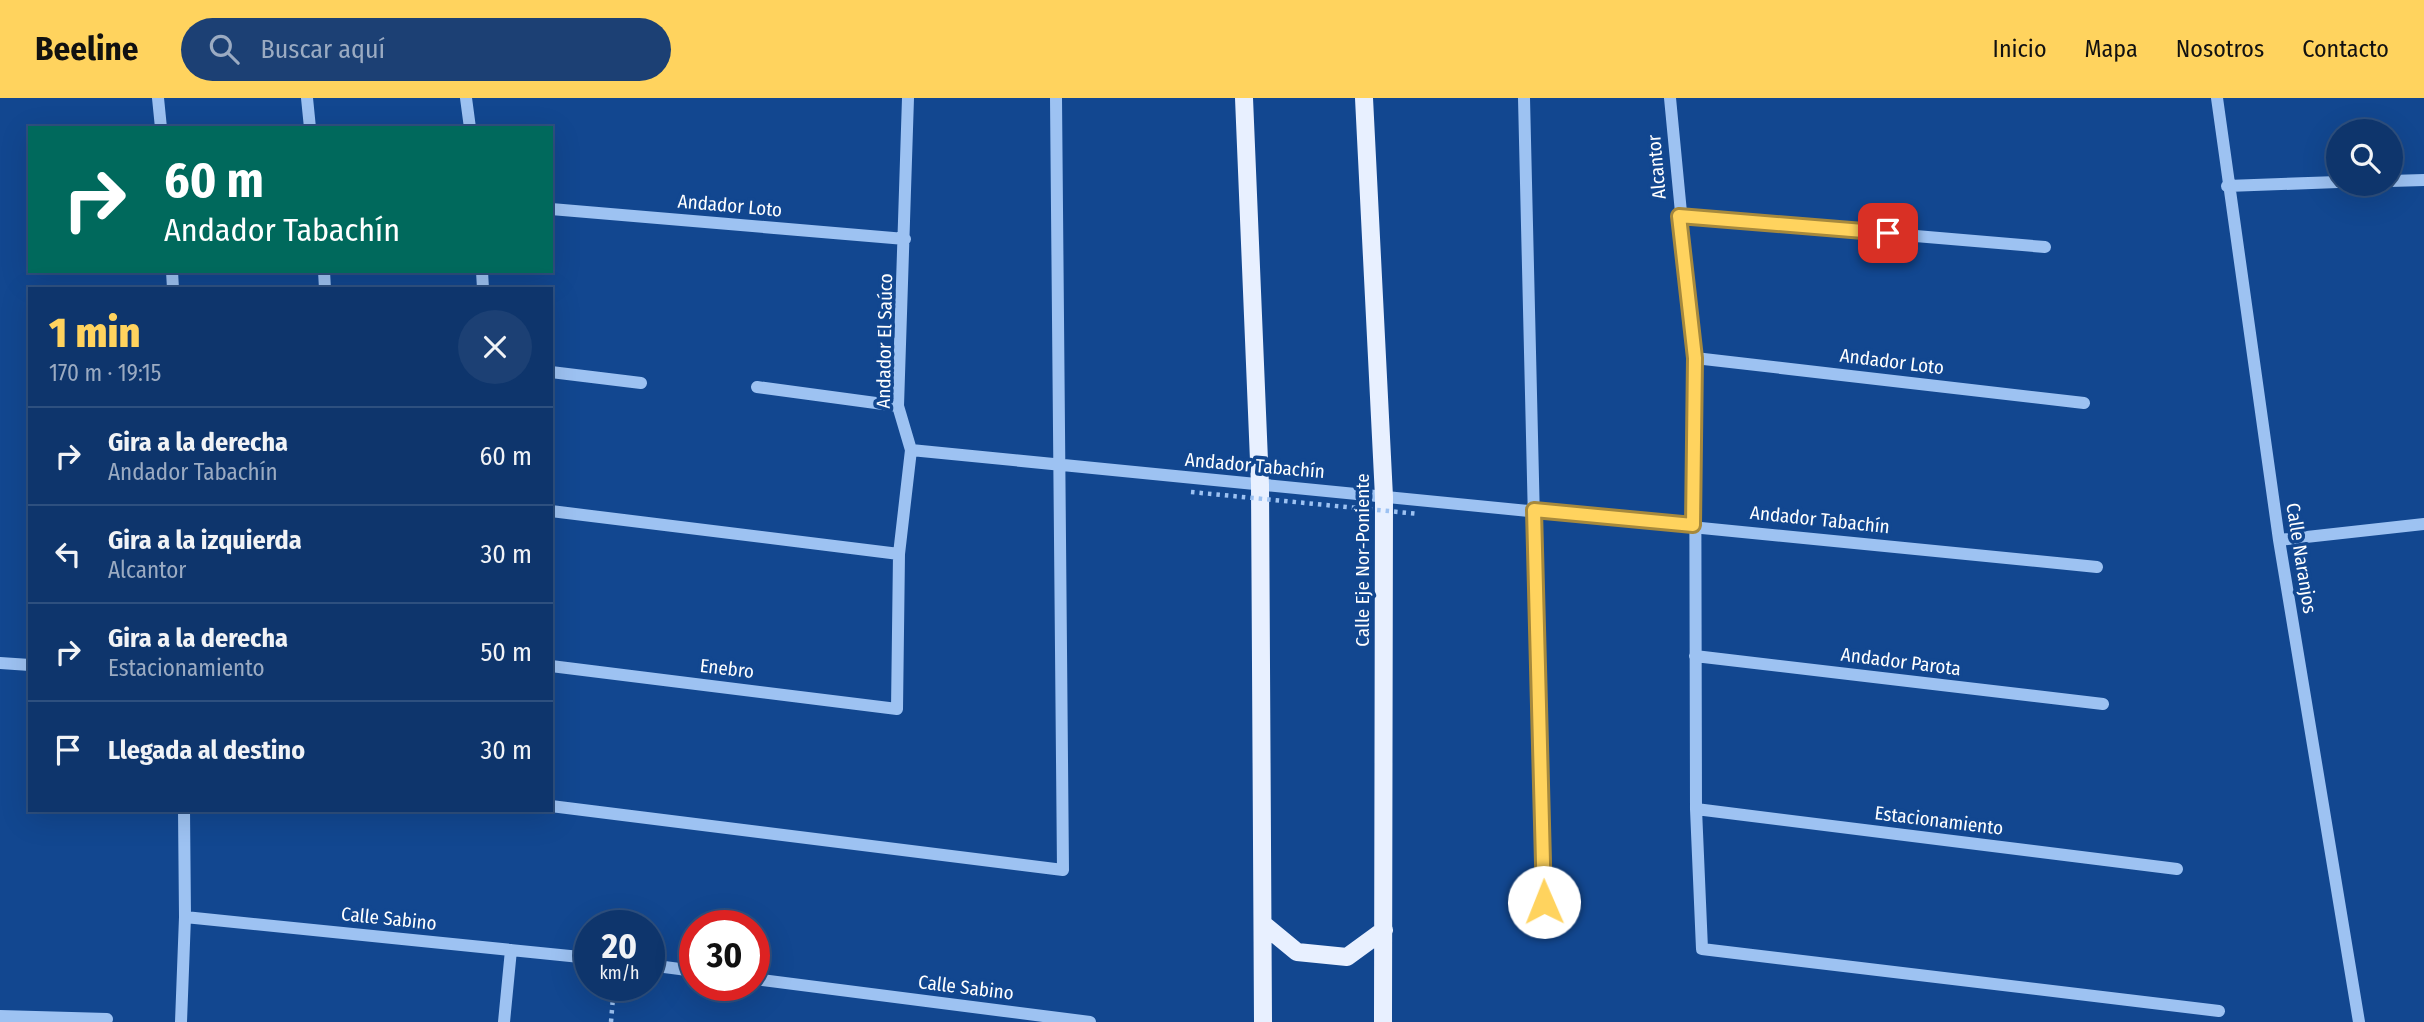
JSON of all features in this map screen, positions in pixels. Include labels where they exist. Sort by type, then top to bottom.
[{"type":"main road","points":[[1244,98],[1260,485],[1263,1022]]},
{"type":"main road","name":"Calle Eje Nor-Poniente","points":[[1364,98],[1384,497],[1383,1022]]},
{"type":"main road","points":[[1263,924],[1297,952],[1347,957],[1384,930]]},
{"type":"street","points":[[158,98],[161,126]]},
{"type":"street","points":[[307,98],[310,126]]},
{"type":"street","points":[[466,98],[470,126]]},
{"type":"street","name":"Andador El Saúco","points":[[897,709],[899,554],[911,450],[898,406],[908,98]]},
{"type":"street","points":[[553,806],[1063,870],[1056,98]]},
{"type":"street","points":[[1524,98],[1544,902]]},
{"type":"street","name":"Alcantor","points":[[1670,98],[1679,216],[1695,358],[1693,525],[1696,809],[1702,949],[2219,1011]]},
{"type":"street","name":"Calle Naranjos","points":[[2217,98],[2227,186],[2279,540],[2359,1022]]},
{"type":"street","points":[[2403,181],[2424,180]]},
{"type":"street","points":[[2227,186],[2326,182]]},
{"type":"street","name":"Andador Loto","points":[[553,209],[905,239]]},
{"type":"street","points":[[1679,216],[2045,247]]},
{"type":"street","name":"Andador Loto","points":[[1695,358],[2084,403]]},
{"type":"street","points":[[553,372],[641,383]]},
{"type":"street","points":[[757,387],[898,406]]},
{"type":"street","name":"Andador Tabachín","points":[[911,450],[1059,467],[1693,525],[2097,567]]},
{"type":"street","points":[[553,511],[899,554]]},
{"type":"street","points":[[2279,540],[2424,524]]},
{"type":"street","name":"Andador Parota","points":[[1695,656],[2103,704]]},
{"type":"street","points":[[0,663],[28,665]]},
{"type":"street","name":"Enebro","points":[[553,666],[897,709]]},
{"type":"street","name":"Estacionamiento","points":[[1696,809],[2177,869]]},
{"type":"street","points":[[181,1022],[185,917],[184,812]]},
{"type":"street","name":"Calle Sabino","points":[[185,917],[574,956]]},
{"type":"street","points":[[504,1022],[511,950]]},
{"type":"street","name":"Calle Sabino","points":[[770,981],[1090,1022]]},
{"type":"street","points":[[0,1016],[107,1019]]},
{"type":"path","points":[[1191,492],[1419,514]]},
{"type":"path","points":[[611,1022],[613,1001]]},
{"type":"route","points":[[1544,902],[1534,510],[1693,525],[1695,358],[1679,216],[1888,233]]}]
